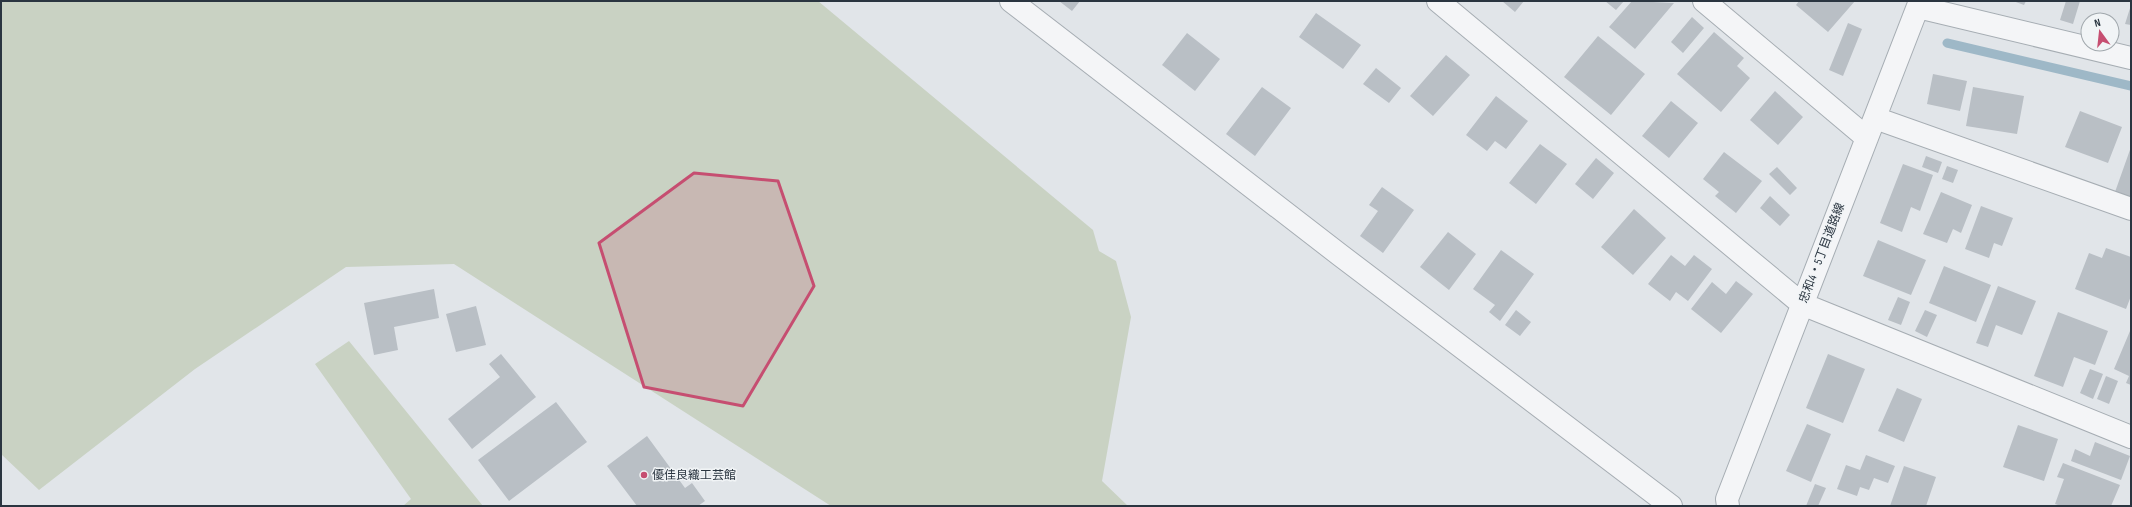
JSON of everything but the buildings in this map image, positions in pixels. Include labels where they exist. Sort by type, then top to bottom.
[{"type":"street","points":[[1011,1],[1670,506]]},
{"type":"street","points":[[1438,1],[1802,304],[2131,437]]},
{"type":"street","points":[[1704,1],[1871,128],[2131,209]]},
{"type":"street","points":[[1919,4],[2131,58]]},
{"type":"street","name":"忠和4・5丁目道路線","points":[[1733,504],[1802,304],[1919,4]]},
{"type":"highlighted area","points":[[694,173],[778,181],[814,286],[743,406],[644,387],[599,243]]},
{"type":"green space","points":[[1,1],[818,1],[1093,230],[1099,251],[1116,261],[1131,317],[1102,481],[1128,506],[831,506],[454,264],[346,267],[195,369],[39,490],[1,454]]},
{"type":"green space","points":[[349,341],[483,506],[403,506],[411,499],[315,364]]},
{"type":"waterway","points":[[1947,43],[2131,86]]},
{"type":"place","name":"優佳良織工芸館","points":[[644,475]]}]
